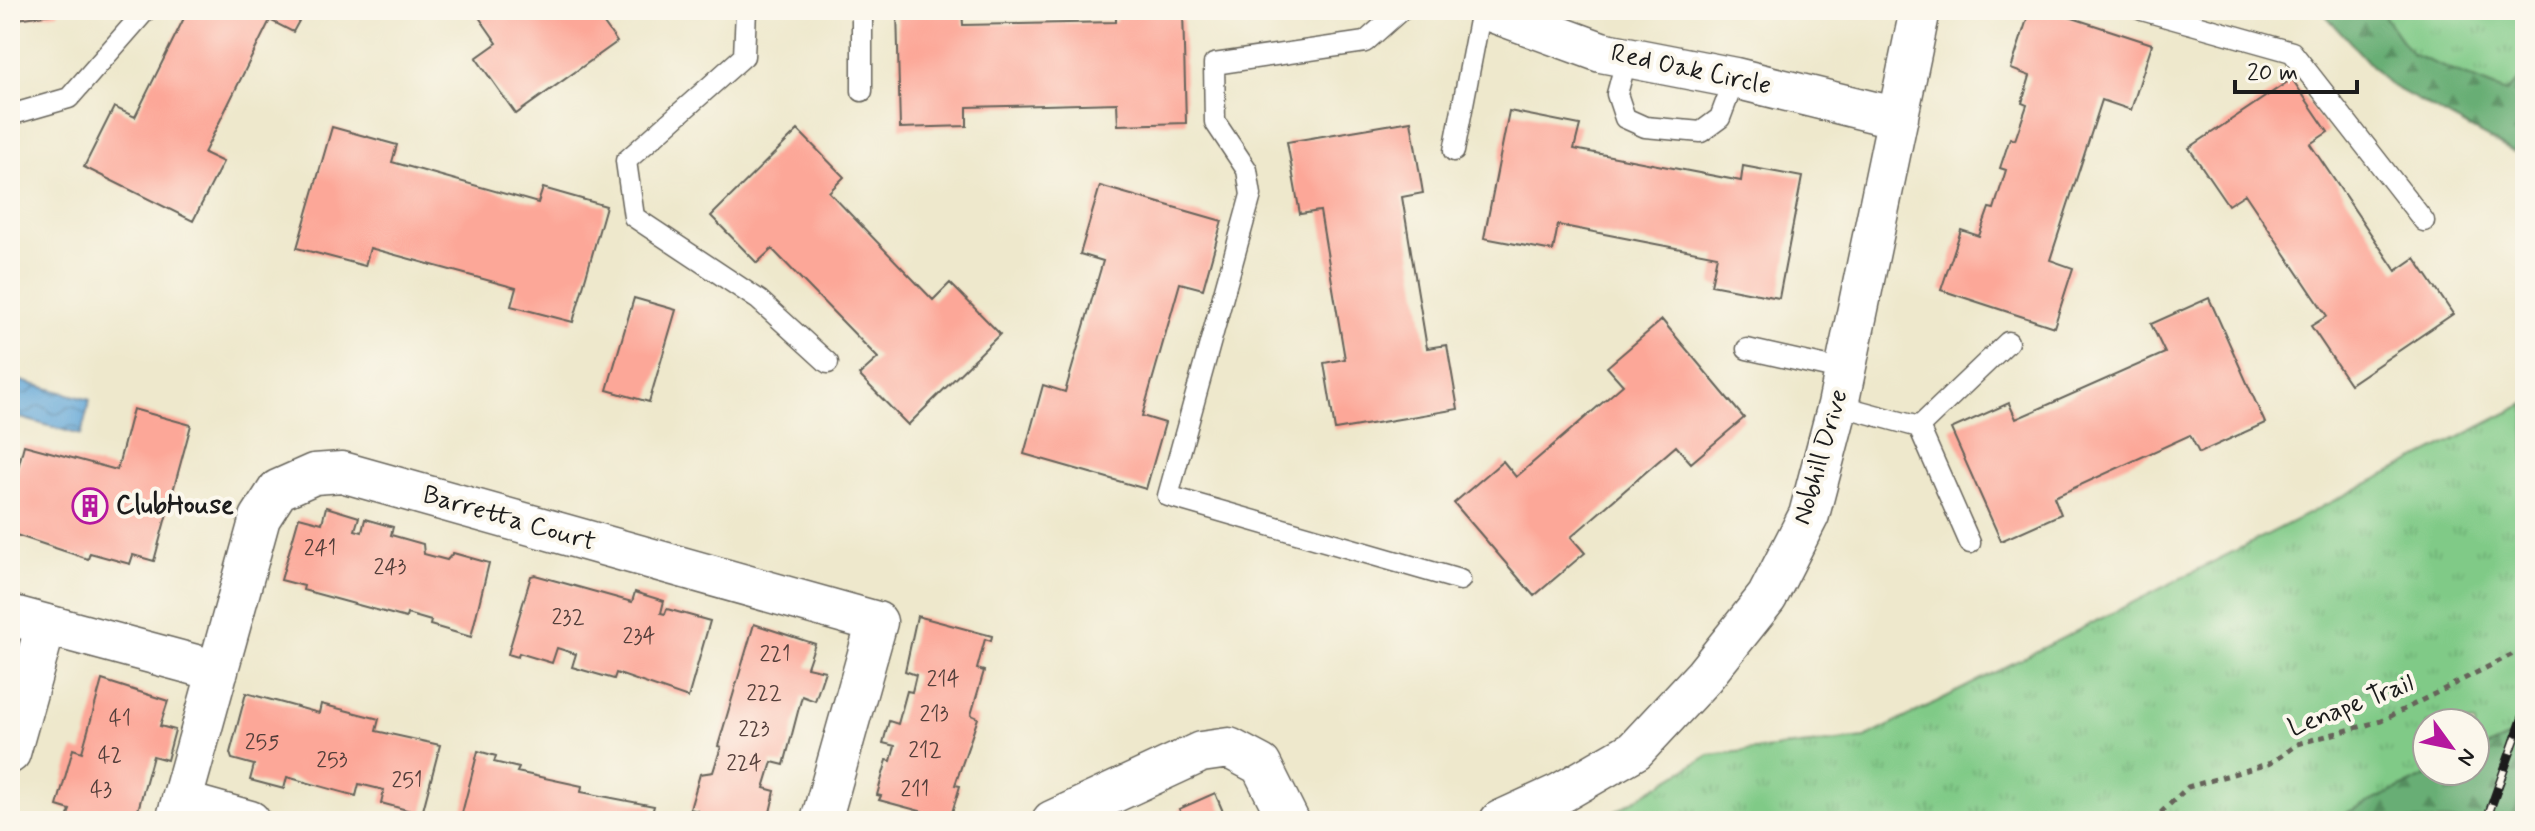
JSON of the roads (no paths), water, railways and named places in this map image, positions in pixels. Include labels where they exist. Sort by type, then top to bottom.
[{"type":"street","name":"Red Oak Circle","points":[[1484,10],[1601,52],[1735,78],[1898,118]]},
{"type":"street","name":"Nobhill Drive","points":[[1500,821],[1559,794],[1635,750],[1704,676],[1767,597],[1809,515],[1841,388],[1920,10]]},
{"type":"street","name":"Barretta Court","points":[[179,811],[260,518],[278,490],[314,474],[342,472],[877,622],[821,821]]},
{"type":"street","points":[[10,753],[28,620],[218,671]]},
{"type":"street","points":[[1052,821],[1201,752],[1229,748],[1261,765],[1289,821]]},
{"type":"street","points":[[179,811],[250,821]]},
{"type":"lane","points":[[10,115],[69,98],[146,10]]},
{"type":"lane","points":[[746,10],[744,56],[626,161],[634,217],[759,300],[828,363]]},
{"type":"lane","points":[[862,10],[862,91]]},
{"type":"lane","points":[[1401,10],[1365,42],[1214,64],[1215,122],[1247,170],[1251,195],[1168,496],[1460,580]]},
{"type":"lane","points":[[1454,151],[1484,10]]},
{"type":"lane","points":[[2142,10],[2292,52],[2424,221]]},
{"type":"lane","points":[[1627,57],[1617,94],[1625,118],[1645,127],[1701,132],[1720,118],[1735,78]]},
{"type":"lane","points":[[1919,427],[2008,342]]},
{"type":"lane","points":[[1747,349],[1841,388],[1919,427],[1970,543]]},
{"type":"water","points":[[10,378],[90,400],[81,435],[10,415]]},
{"type":"railway","points":[[2486,821],[2525,711]]},
{"type":"place","name":"ClubHouse","points":[[90,506]]}]
